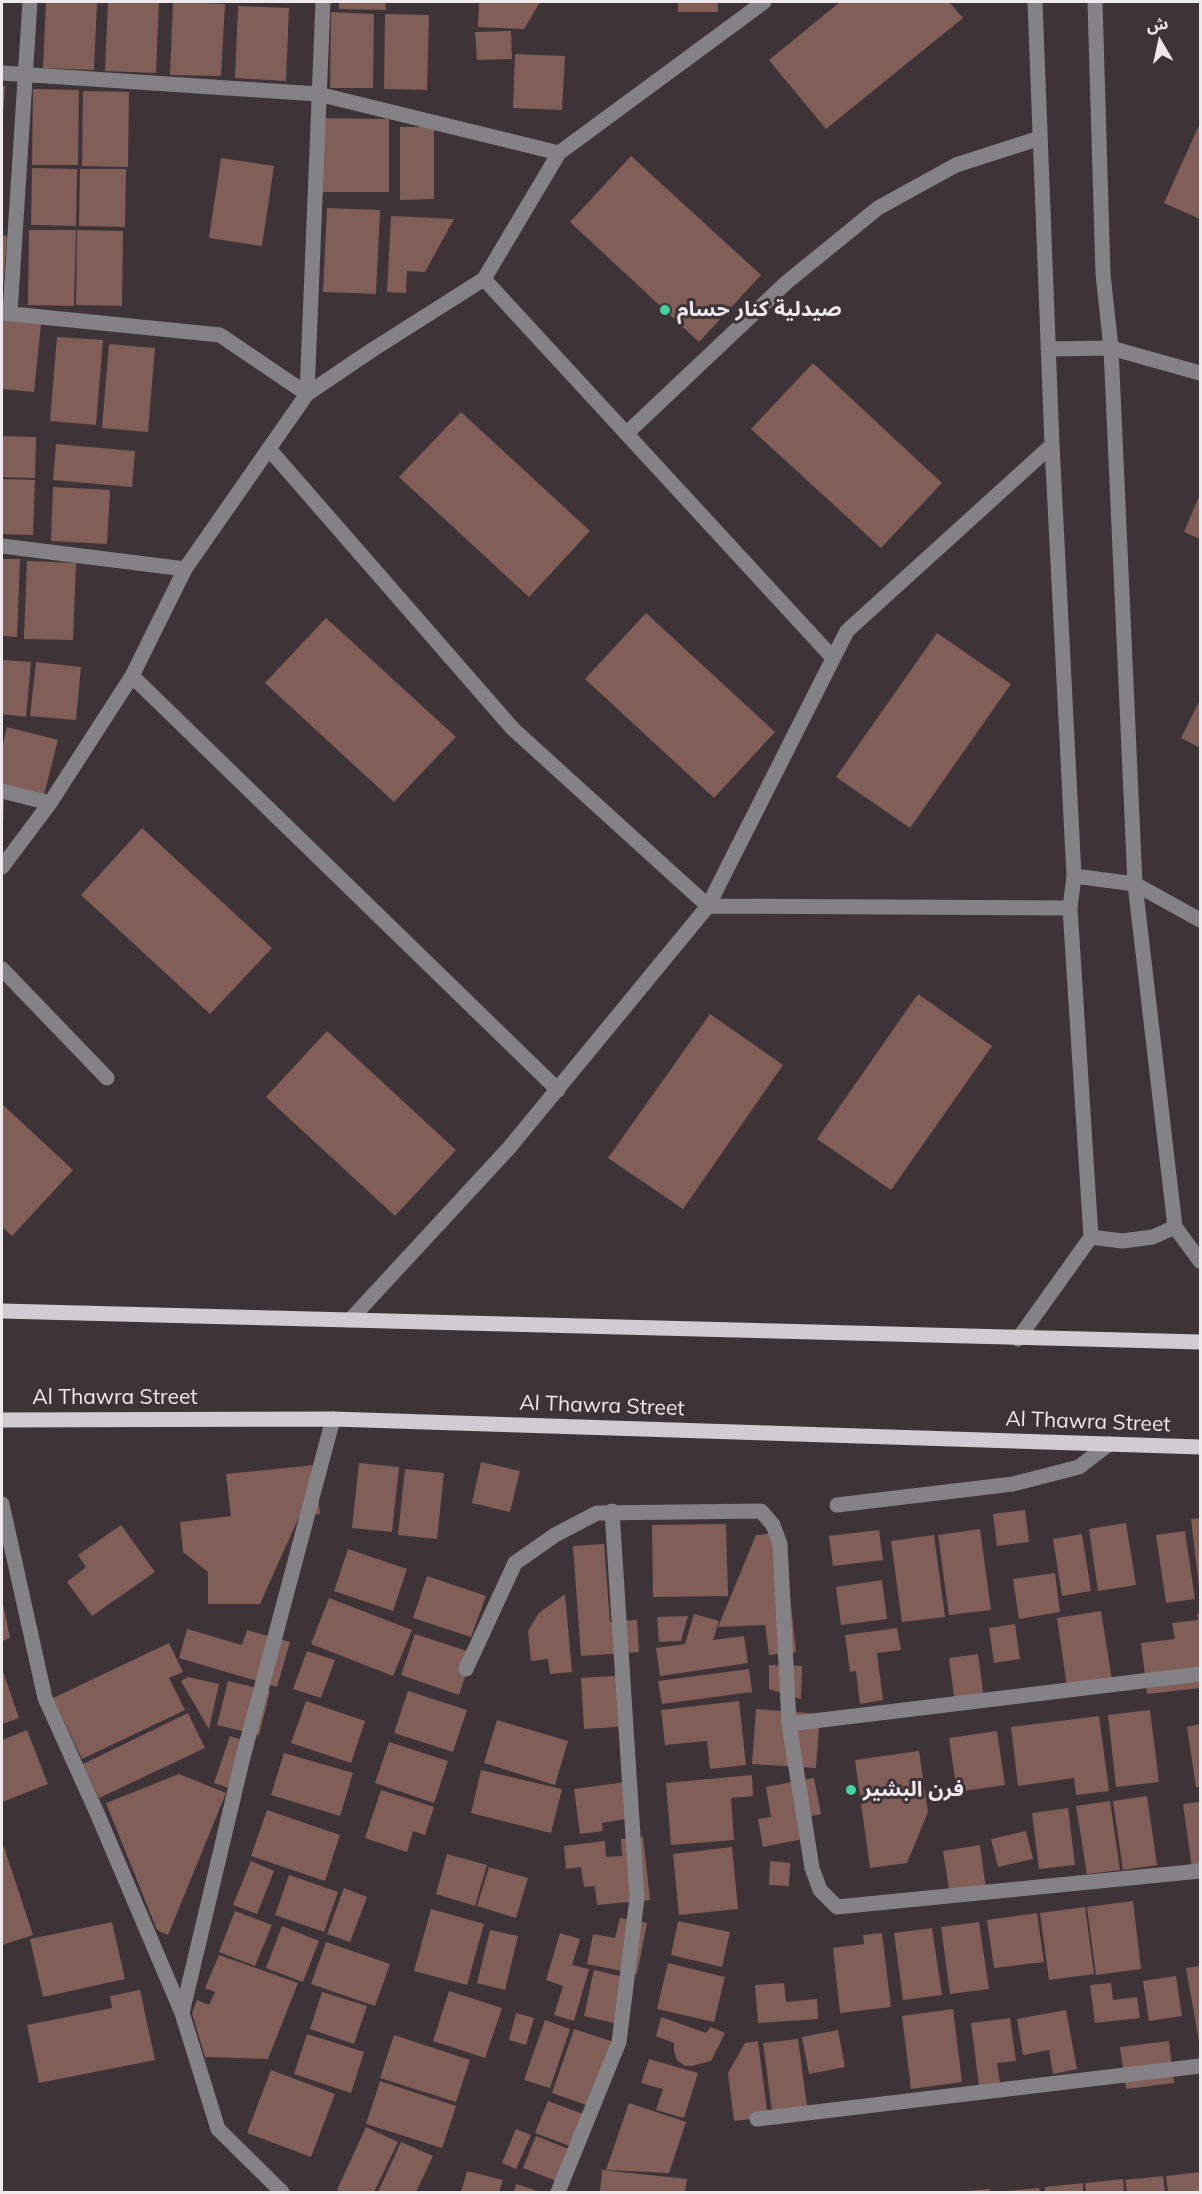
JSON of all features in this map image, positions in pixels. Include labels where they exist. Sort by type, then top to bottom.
[{"type":"main road","points":[[2,1311],[1200,1342]]},
{"type":"main road","name":"Al Thawra Street","points":[[2,1420],[333,1419],[1200,1447]]},
{"type":"street","points":[[30,2],[6,313],[220,334],[308,394]]},
{"type":"street","points":[[308,394],[323,2]]},
{"type":"street","points":[[2,867],[50,803],[132,676],[185,569],[308,394],[372,350],[484,279],[559,153],[764,2]]},
{"type":"street","points":[[1018,1339],[1091,1237],[1070,908],[1074,876],[1052,445],[1035,2]]},
{"type":"street","points":[[1095,2],[1103,274],[1112,348],[1135,884],[1175,1227],[1200,1261]]},
{"type":"street","points":[[2,73],[318,94],[559,153]]},
{"type":"street","points":[[627,433],[787,282],[878,208],[956,165],[1040,138]]},
{"type":"street","points":[[484,279],[833,658]]},
{"type":"street","points":[[1048,349],[1112,348],[1200,373]]},
{"type":"street","points":[[350,1320],[509,1148],[708,906],[847,631],[1052,445]]},
{"type":"street","points":[[269,449],[513,729],[708,906],[1070,908]]},
{"type":"street","points":[[2,546],[185,569]]},
{"type":"street","points":[[132,676],[558,1090]]},
{"type":"street","points":[[2,791],[50,803]]},
{"type":"street","points":[[1074,876],[1135,884],[1200,920]]},
{"type":"street","points":[[2,969],[107,1078]]},
{"type":"street","points":[[1091,1237],[1122,1241],[1153,1237],[1175,1227]]},
{"type":"street","points":[[182,2013],[243,1757],[333,1419]]},
{"type":"street","points":[[837,1505],[1013,1484],[1079,1467],[1109,1444]]},
{"type":"street","points":[[2,1504],[45,1698],[97,1813],[182,2013],[218,2129],[282,2193]]},
{"type":"street","points":[[558,2193],[619,2042],[637,1899],[612,1511]]},
{"type":"street","points":[[466,1670],[515,1563],[555,1535],[597,1513],[612,1511],[761,1511],[773,1525],[780,1544],[789,1724],[812,1868],[820,1890],[837,1907],[1200,1871]]},
{"type":"street","points":[[789,1724],[1200,1674]]},
{"type":"street","points":[[757,2120],[1200,2066]]},
{"type":"building","points":[[46,2],[97,2],[94,70],[43,68]]},
{"type":"building","points":[[108,2],[159,2],[156,73],[105,71]]},
{"type":"building","points":[[173,2],[225,4],[221,76],[170,75]]},
{"type":"building","points":[[339,2],[385,2],[386,10],[339,9]]},
{"type":"building","points":[[479,2],[540,2],[524,29],[478,27]]},
{"type":"building","points":[[678,2],[718,2],[718,12],[678,12]]},
{"type":"building","points":[[840,2],[949,2],[963,18],[826,129],[769,60]]},
{"type":"building","points":[[238,6],[289,8],[286,81],[235,78]]},
{"type":"building","points":[[331,12],[374,14],[373,88],[330,88]]},
{"type":"building","points":[[385,14],[429,15],[427,90],[384,89]]},
{"type":"building","points":[[511,31],[512,59],[477,60],[475,32]]},
{"type":"building","points":[[515,54],[565,56],[562,110],[513,108]]},
{"type":"building","points":[[2,86],[5,86],[3,114],[2,114]]},
{"type":"building","points":[[33,89],[79,90],[78,165],[32,165]]},
{"type":"building","points":[[83,91],[129,92],[128,167],[82,166]]},
{"type":"building","points":[[323,118],[389,119],[389,192],[322,192]]},
{"type":"building","points":[[1200,123],[1200,219],[1164,203]]},
{"type":"building","points":[[400,127],[434,127],[434,199],[400,200]]},
{"type":"building","points":[[631,156],[761,275],[699,342],[570,222]]},
{"type":"building","points":[[221,158],[274,166],[262,246],[209,238]]},
{"type":"building","points":[[32,168],[77,169],[76,226],[31,225]]},
{"type":"building","points":[[80,169],[126,169],[125,227],[79,226]]},
{"type":"building","points":[[327,208],[380,210],[376,294],[323,292]]},
{"type":"building","points":[[391,216],[454,219],[425,272],[407,271],[406,293],[387,292]]},
{"type":"building","points":[[29,230],[76,230],[74,306],[28,305]]},
{"type":"building","points":[[77,230],[123,231],[122,306],[76,305]]},
{"type":"building","points":[[2,235],[7,236],[3,289],[2,289]]},
{"type":"building","points":[[2,320],[41,324],[34,392],[2,389]]},
{"type":"building","points":[[57,337],[103,340],[96,425],[50,421]]},
{"type":"building","points":[[109,344],[155,348],[148,432],[102,428]]},
{"type":"building","points":[[813,363],[942,483],[881,548],[751,429]]},
{"type":"building","points":[[461,412],[590,531],[529,597],[399,477]]},
{"type":"building","points":[[2,436],[36,437],[35,478],[2,477]]},
{"type":"building","points":[[56,444],[135,451],[132,487],[53,480]]},
{"type":"building","points":[[2,479],[35,480],[33,535],[2,534]]},
{"type":"building","points":[[53,487],[110,490],[107,544],[51,541]]},
{"type":"building","points":[[1200,494],[1200,539],[1184,532]]},
{"type":"building","points":[[2,559],[20,559],[17,637],[2,636]]},
{"type":"building","points":[[27,561],[76,563],[73,640],[24,639]]},
{"type":"building","points":[[646,613],[775,732],[714,798],[585,679]]},
{"type":"building","points":[[326,618],[456,737],[394,802],[265,683]]},
{"type":"building","points":[[937,633],[1011,684],[910,828],[836,777]]},
{"type":"building","points":[[2,660],[31,662],[26,717],[2,714]]},
{"type":"building","points":[[36,662],[81,667],[76,720],[30,716]]},
{"type":"building","points":[[1200,700],[1200,748],[1181,738]]},
{"type":"building","points":[[7,727],[58,740],[44,795],[2,784],[2,748]]},
{"type":"building","points":[[2,797],[4,797],[3,828],[2,828]]},
{"type":"building","points":[[142,828],[272,948],[210,1014],[81,895]]},
{"type":"building","points":[[918,994],[992,1046],[891,1190],[817,1139]]},
{"type":"building","points":[[710,1014],[783,1065],[683,1209],[608,1158]]},
{"type":"building","points":[[327,1031],[456,1150],[395,1216],[266,1097]]},
{"type":"building","points":[[2,1104],[73,1170],[12,1236],[2,1227]]},
{"type":"building","points":[[481,1462],[520,1471],[510,1512],[472,1503]]},
{"type":"building","points":[[359,1463],[399,1467],[392,1532],[352,1528]]},
{"type":"building","points":[[315,1465],[320,1514],[299,1517],[260,1604],[208,1604],[208,1572],[183,1552],[180,1522],[231,1516],[226,1474]]},
{"type":"building","points":[[405,1469],[444,1473],[437,1539],[398,1535]]},
{"type":"building","points":[[1025,1510],[1029,1542],[997,1546],[993,1514]]},
{"type":"building","points":[[1200,1518],[1200,1586],[1199,1586],[1191,1519]]},
{"type":"building","points":[[1126,1523],[1136,1585],[1098,1591],[1089,1529]]},
{"type":"building","points":[[726,1524],[728,1596],[653,1597],[652,1525]]},
{"type":"building","points":[[121,1525],[155,1572],[92,1616],[67,1582],[86,1567],[78,1555]]},
{"type":"building","points":[[980,1529],[991,1610],[949,1615],[938,1535]]},
{"type":"building","points":[[879,1530],[883,1560],[833,1566],[829,1536]]},
{"type":"building","points":[[1185,1531],[1195,1599],[1166,1603],[1156,1535]]},
{"type":"building","points":[[783,1532],[796,1652],[769,1655],[765,1625],[718,1627],[756,1535]]},
{"type":"building","points":[[1082,1534],[1091,1591],[1062,1596],[1053,1539]]},
{"type":"building","points":[[934,1535],[945,1617],[902,1622],[891,1541]]},
{"type":"building","points":[[604,1544],[610,1622],[637,1620],[639,1652],[581,1656],[573,1546]]},
{"type":"building","points":[[348,1549],[407,1569],[393,1611],[334,1591]]},
{"type":"building","points":[[1055,1573],[1060,1612],[1019,1619],[1013,1579]]},
{"type":"building","points":[[427,1576],[486,1596],[471,1637],[413,1618]]},
{"type":"building","points":[[882,1580],[887,1619],[841,1625],[836,1587]]},
{"type":"building","points":[[565,1594],[572,1672],[550,1674],[548,1659],[531,1661],[528,1631],[539,1613]]},
{"type":"building","points":[[329,1598],[412,1630],[393,1676],[311,1644]]},
{"type":"building","points":[[2,1599],[10,1638],[2,1641]]},
{"type":"building","points":[[1101,1611],[1112,1680],[1067,1687],[1057,1618]]},
{"type":"building","points":[[1200,1613],[1200,1688],[1147,1694],[1141,1643],[1175,1639],[1172,1623],[1198,1620],[1197,1614]]},
{"type":"building","points":[[694,1614],[719,1621],[713,1640],[744,1636],[748,1663],[660,1676],[656,1648],[685,1644]]},
{"type":"building","points":[[688,1616],[681,1641],[659,1642],[657,1617]]},
{"type":"building","points":[[1015,1624],[1020,1659],[994,1663],[989,1628]]},
{"type":"building","points":[[897,1628],[901,1650],[877,1653],[883,1700],[860,1704],[856,1671],[850,1672],[845,1635]]},
{"type":"building","points":[[187,1629],[242,1645],[247,1630],[290,1642],[277,1687],[179,1658]]},
{"type":"building","points":[[415,1634],[473,1653],[459,1695],[401,1675]]},
{"type":"building","points":[[169,1643],[183,1672],[169,1678],[185,1710],[82,1759],[53,1698]]},
{"type":"building","points":[[307,1651],[335,1660],[321,1698],[293,1689]]},
{"type":"building","points":[[978,1654],[984,1699],[955,1703],[949,1658]]},
{"type":"building","points":[[769,1665],[802,1666],[801,1699],[769,1689]]},
{"type":"building","points":[[2,1669],[19,1718],[2,1724]]},
{"type":"building","points":[[749,1669],[752,1692],[662,1704],[658,1681]]},
{"type":"building","points":[[629,1675],[632,1726],[584,1729],[581,1678]]},
{"type":"building","points":[[188,1677],[219,1684],[209,1729],[181,1681]]},
{"type":"building","points":[[228,1681],[270,1691],[259,1735],[217,1725]]},
{"type":"building","points":[[408,1691],[467,1710],[453,1752],[394,1733]]},
{"type":"building","points":[[306,1701],[365,1721],[351,1763],[291,1743]]},
{"type":"building","points":[[739,1701],[746,1765],[710,1769],[707,1741],[665,1745],[661,1710]]},
{"type":"building","points":[[756,1709],[820,1714],[816,1768],[752,1764]]},
{"type":"building","points":[[1150,1710],[1159,1782],[1116,1787],[1108,1715]]},
{"type":"building","points":[[188,1713],[205,1748],[99,1798],[83,1764]]},
{"type":"building","points":[[1099,1716],[1109,1791],[1076,1795],[1074,1778],[1018,1786],[1011,1727]]},
{"type":"building","points":[[497,1720],[568,1741],[555,1785],[484,1763]]},
{"type":"building","points":[[1200,1724],[1200,1787],[1196,1787],[1187,1727]]},
{"type":"building","points":[[27,1730],[48,1784],[2,1802],[2,1740]]},
{"type":"building","points":[[997,1731],[1005,1785],[957,1792],[949,1738]]},
{"type":"building","points":[[230,1736],[251,1743],[235,1790],[214,1783]]},
{"type":"building","points":[[389,1742],[448,1761],[434,1803],[375,1783]]},
{"type":"building","points":[[919,1751],[928,1812],[907,1863],[870,1868],[855,1760]]},
{"type":"building","points":[[284,1753],[353,1773],[340,1816],[271,1795]]},
{"type":"building","points":[[481,1770],[562,1789],[551,1833],[471,1813]]},
{"type":"building","points":[[179,1774],[226,1793],[168,1935],[157,1930],[106,1803]]},
{"type":"building","points":[[752,1775],[753,1796],[731,1798],[734,1840],[671,1845],[666,1783]]},
{"type":"building","points":[[814,1778],[821,1814],[804,1818],[808,1838],[763,1847],[758,1819],[771,1817],[766,1787]]},
{"type":"building","points":[[634,1781],[638,1817],[602,1823],[603,1831],[580,1834],[574,1789]]},
{"type":"building","points":[[381,1790],[434,1807],[425,1835],[413,1831],[407,1852],[365,1838]]},
{"type":"building","points":[[1147,1796],[1157,1865],[1123,1870],[1113,1801]]},
{"type":"building","points":[[1110,1801],[1120,1870],[1087,1874],[1076,1806]]},
{"type":"building","points":[[1200,1802],[1200,1866],[1192,1868],[1183,1804]]},
{"type":"building","points":[[1068,1808],[1075,1865],[1039,1869],[1032,1813]]},
{"type":"building","points":[[267,1810],[340,1835],[325,1881],[251,1856]]},
{"type":"building","points":[[1026,1831],[1033,1859],[998,1867],[991,1839]]},
{"type":"building","points":[[643,1837],[650,1900],[597,1905],[595,1886],[584,1887],[581,1867],[566,1869],[564,1846],[605,1841],[606,1857],[622,1856],[621,1839]]},
{"type":"building","points":[[980,1845],[986,1889],[950,1895],[943,1851]]},
{"type":"building","points":[[4,1847],[33,1935],[2,1945],[2,1848]]},
{"type":"building","points":[[732,1847],[738,1909],[679,1915],[673,1854]]},
{"type":"building","points":[[447,1854],[487,1865],[475,1906],[436,1894]]},
{"type":"building","points":[[251,1861],[274,1871],[257,1914],[233,1905]]},
{"type":"building","points":[[770,1861],[790,1863],[789,1886],[769,1885]]},
{"type":"building","points":[[489,1867],[528,1878],[516,1918],[477,1906]]},
{"type":"building","points":[[289,1875],[338,1892],[324,1932],[275,1915]]},
{"type":"building","points":[[344,1888],[367,1897],[350,1942],[327,1934]]},
{"type":"building","points":[[1133,1901],[1141,1969],[1096,1975],[1087,1907]]},
{"type":"building","points":[[1085,1907],[1094,1974],[1049,1980],[1040,1913]]},
{"type":"building","points":[[431,1909],[484,1924],[467,1985],[414,1971]]},
{"type":"building","points":[[235,1911],[272,1925],[255,1966],[219,1952]]},
{"type":"building","points":[[1037,1913],[1044,1962],[994,1968],[987,1920]]},
{"type":"building","points":[[620,1918],[647,1923],[637,1974],[587,1964],[593,1934],[615,1938]]},
{"type":"building","points":[[678,1921],[730,1932],[722,1967],[671,1955]]},
{"type":"building","points":[[112,1922],[125,1979],[43,1997],[30,1939]]},
{"type":"building","points":[[979,1922],[989,1989],[950,1994],[941,1927]]},
{"type":"building","points":[[282,1926],[319,1941],[303,1982],[266,1968]]},
{"type":"building","points":[[932,1928],[942,1995],[903,2000],[894,1933]]},
{"type":"building","points":[[490,1930],[518,1936],[505,1990],[477,1983]]},
{"type":"building","points":[[560,1933],[580,1939],[572,1965],[589,1969],[574,2021],[554,2015],[563,1986],[546,1980]]},
{"type":"building","points":[[882,1933],[891,2007],[840,2013],[833,1948],[864,1944],[863,1935]]},
{"type":"building","points":[[326,1942],[390,1964],[375,2006],[311,1984]]},
{"type":"building","points":[[219,1955],[298,1983],[268,2059],[205,2057],[192,2013],[197,2000],[209,2005],[215,1992],[205,1988]]},
{"type":"building","points":[[668,1963],[725,1977],[714,2022],[657,2009]]},
{"type":"building","points":[[1200,1966],[1200,2041],[1199,2041],[1186,1968]]},
{"type":"building","points":[[594,1970],[633,1979],[622,2025],[584,2016]]},
{"type":"building","points":[[1176,1976],[1182,2016],[1149,2021],[1143,1981]]},
{"type":"building","points":[[784,1983],[786,2002],[817,1999],[818,2019],[758,2023],[755,1985]]},
{"type":"building","points":[[1111,1983],[1113,2000],[1137,1997],[1140,2018],[1095,2023],[1090,1985]]},
{"type":"building","points":[[140,1990],[155,2060],[39,2083],[27,2025],[112,2008],[110,1996]]},
{"type":"building","points":[[449,1991],[502,2008],[485,2058],[433,2041]]},
{"type":"building","points":[[322,1992],[367,2006],[354,2044],[310,2029]]},
{"type":"building","points":[[953,2009],[962,2082],[911,2089],[902,2016]]},
{"type":"building","points":[[1066,2010],[1077,2069],[1053,2074],[1049,2050],[1023,2055],[1017,2019]]},
{"type":"building","points":[[516,2013],[534,2018],[526,2045],[509,2040]]},
{"type":"building","points":[[661,2017],[706,2033],[711,2027],[725,2033],[711,2061],[685,2066],[677,2060],[674,2043],[656,2036]]},
{"type":"building","points":[[1010,2018],[1016,2061],[997,2063],[1000,2083],[979,2086],[971,2023]]},
{"type":"building","points":[[545,2020],[570,2029],[550,2088],[524,2080]]},
{"type":"building","points":[[574,2029],[617,2043],[595,2108],[552,2093]]},
{"type":"building","points":[[838,2030],[845,2067],[809,2074],[802,2037]]},
{"type":"building","points":[[307,2034],[364,2052],[351,2093],[294,2074]]},
{"type":"building","points":[[394,2035],[470,2060],[456,2102],[380,2078]]},
{"type":"building","points":[[798,2039],[807,2106],[772,2111],[763,2043]]},
{"type":"building","points":[[758,2041],[768,2117],[734,2121],[728,2073],[745,2043]]},
{"type":"building","points":[[1169,2041],[1174,2083],[1126,2089],[1120,2047]]},
{"type":"building","points":[[649,2059],[698,2073],[684,2118],[656,2110],[663,2089],[641,2083]]},
{"type":"building","points":[[271,2070],[335,2094],[311,2157],[247,2133]]},
{"type":"building","points":[[380,2081],[456,2106],[442,2148],[366,2124]]},
{"type":"building","points":[[548,2101],[591,2117],[578,2149],[535,2133]]},
{"type":"building","points":[[629,2103],[686,2122],[669,2173],[606,2170]]},
{"type":"building","points":[[366,2127],[398,2142],[374,2192],[337,2190]]},
{"type":"building","points":[[516,2129],[531,2135],[516,2169],[502,2163]]},
{"type":"building","points":[[536,2136],[579,2153],[567,2185],[523,2168]]},
{"type":"building","points":[[401,2142],[433,2156],[416,2192],[378,2192]]},
{"type":"building","points":[[602,2170],[687,2179],[685,2192],[600,2192]]},
{"type":"building","points":[[467,2171],[503,2180],[499,2192],[461,2192]]},
{"type":"building","points":[[1200,2172],[1200,2192],[1168,2192],[1166,2176]]},
{"type":"building","points":[[1163,2176],[1165,2192],[1127,2192],[1125,2180]]},
{"type":"building","points":[[1123,2179],[1124,2192],[1086,2192],[1085,2183]]},
{"type":"building","points":[[1083,2183],[1083,2192],[1045,2192],[1045,2187]]},
{"type":"building","points":[[516,2184],[541,2192],[514,2192]]},
{"type":"building","points":[[1039,2188],[1040,2192],[1006,2191]]},
{"type":"building","points":[[990,2189],[990,2192],[966,2192],[966,2191]]},
{"type":"place","name":"صيدلية كنار حسام","points":[[665,310]]},
{"type":"place","name":"فرن البشير","points":[[851,1790]]}]
